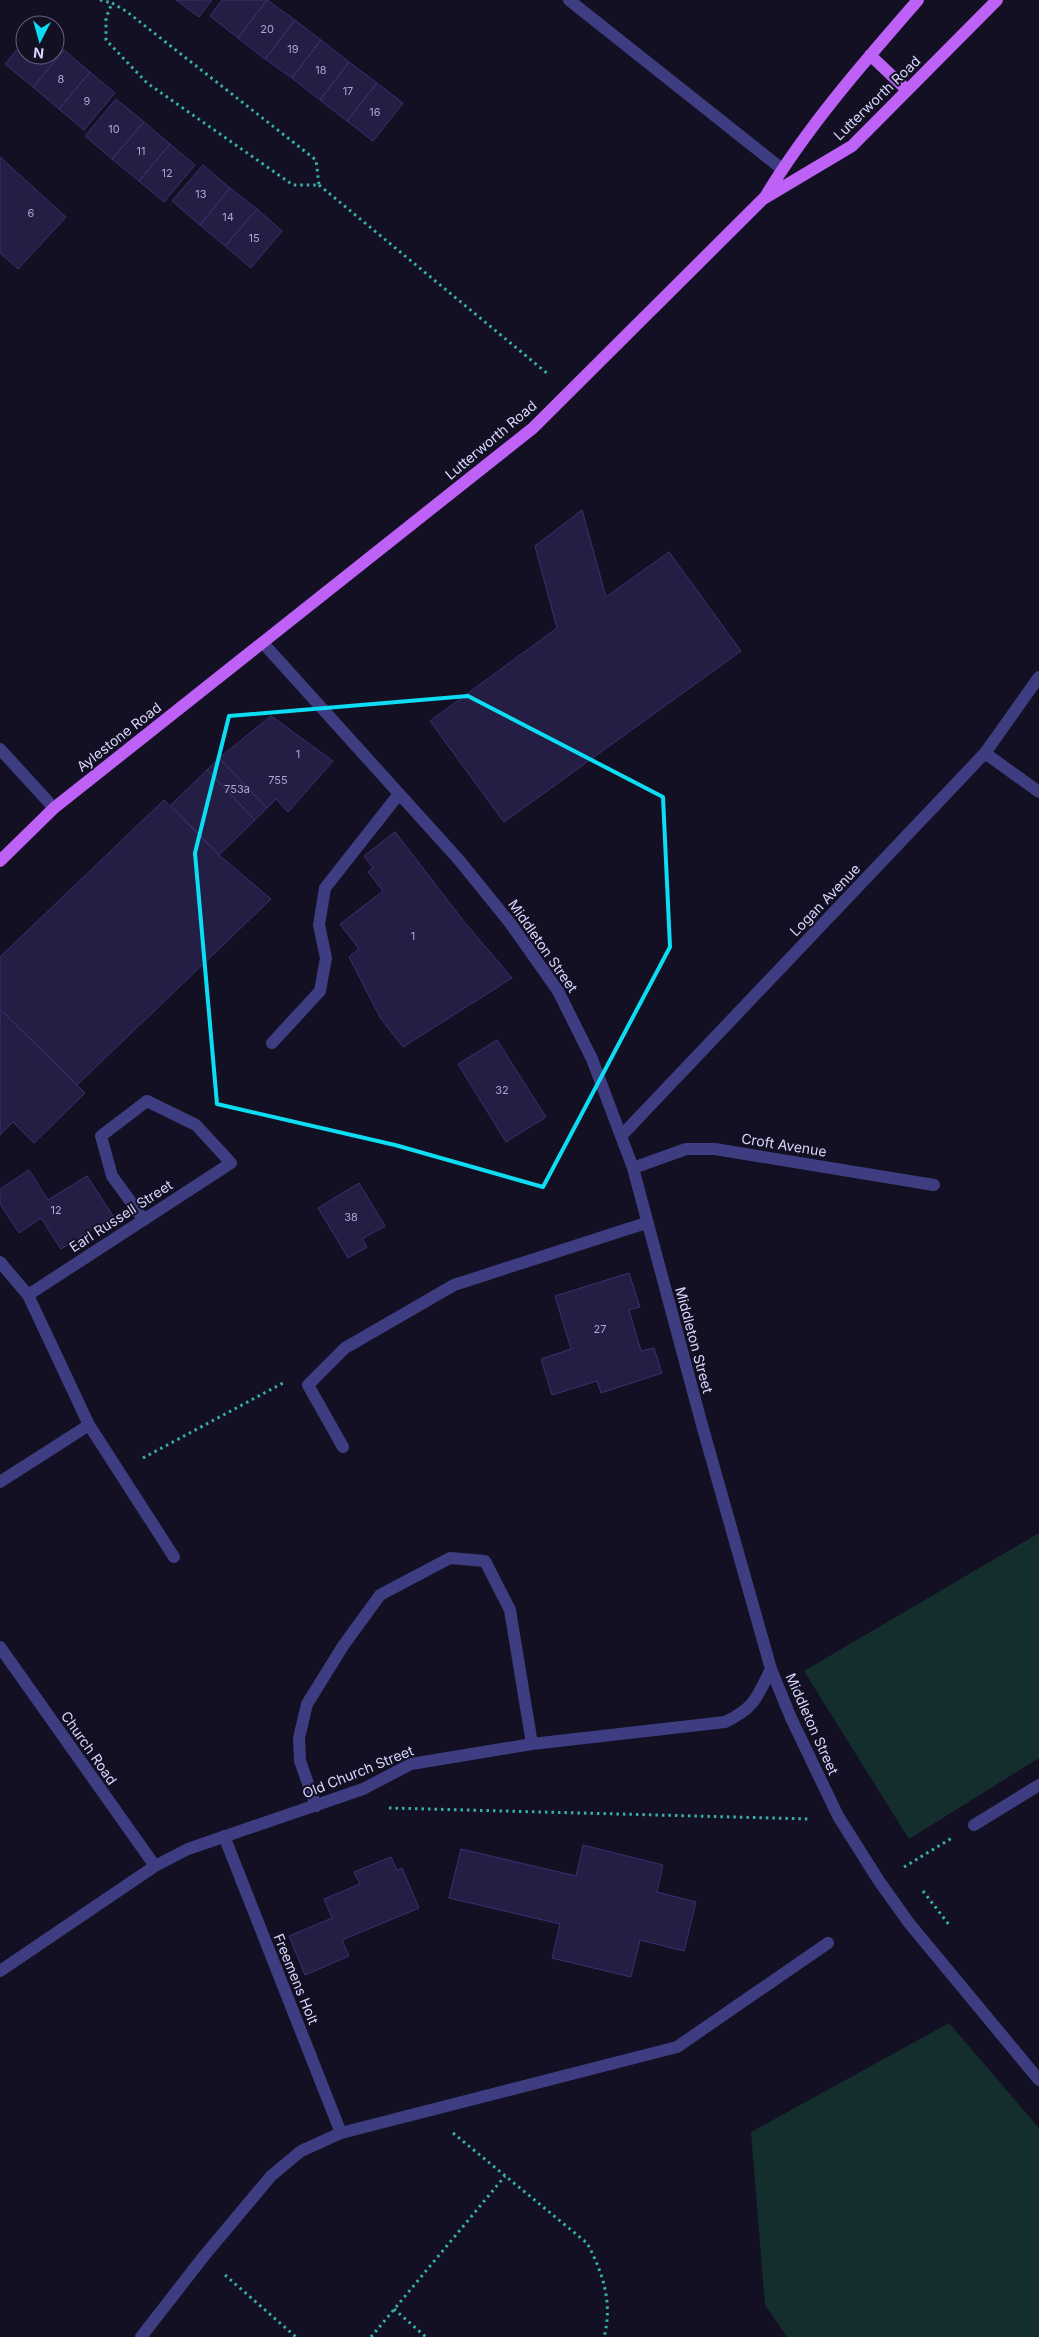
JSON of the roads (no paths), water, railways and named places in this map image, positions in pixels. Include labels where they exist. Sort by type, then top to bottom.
[{"type":"main road","name":"Lutterworth Road","points":[[263,643],[533,428],[763,199],[782,168],[823,112],[918,0]]},
{"type":"main road","name":"Lutterworth Road","points":[[763,199],[852,146],[997,0]]},
{"type":"main road","points":[[870,55],[907,90]]},
{"type":"main road","name":"Aylestone Road","points":[[0,861],[54,808],[263,643]]},
{"type":"street","points":[[569,0],[782,168]]},
{"type":"street","name":"Middleton Street","points":[[263,643],[460,860],[510,924],[558,991],[592,1060],[622,1135],[771,1669],[838,1816],[879,1881],[909,1923],[1039,2080]]},
{"type":"street","name":"Logan Avenue","points":[[622,1135],[985,753],[1039,677]]},
{"type":"street","points":[[0,749],[54,808]]},
{"type":"street","points":[[985,753],[1039,792]]},
{"type":"street","points":[[272,1043],[320,991],[326,958],[319,925],[325,888],[399,794]]},
{"type":"street","name":"Earl Russell Street","points":[[28,1295],[144,1220],[231,1163],[196,1125],[147,1101],[101,1136],[112,1176],[144,1220]]},
{"type":"street","name":"Croft Avenue","points":[[632,1168],[686,1149],[715,1149],[934,1185]]},
{"type":"street","points":[[343,1447],[308,1384],[345,1348],[454,1285],[646,1223]]},
{"type":"street","points":[[0,1262],[28,1295],[89,1425],[174,1557]]},
{"type":"street","points":[[0,1482],[89,1425]]},
{"type":"street","points":[[316,1806],[300,1761],[299,1738],[308,1704],[343,1646],[380,1595],[450,1558],[485,1561],[510,1610],[532,1744]]},
{"type":"street","name":"Church Road","points":[[0,1648],[155,1866]]},
{"type":"street","name":"Old Church Street","points":[[0,1971],[155,1866],[188,1849],[363,1789],[412,1764],[532,1744],[725,1722],[742,1714],[753,1704],[771,1669]]},
{"type":"street","points":[[974,1825],[1039,1785]]},
{"type":"street","name":"Freemens Holt","points":[[224,1836],[341,2133]]},
{"type":"street","points":[[141,2337],[204,2256],[271,2176],[300,2151],[341,2133],[677,2047],[828,1943]]}]
